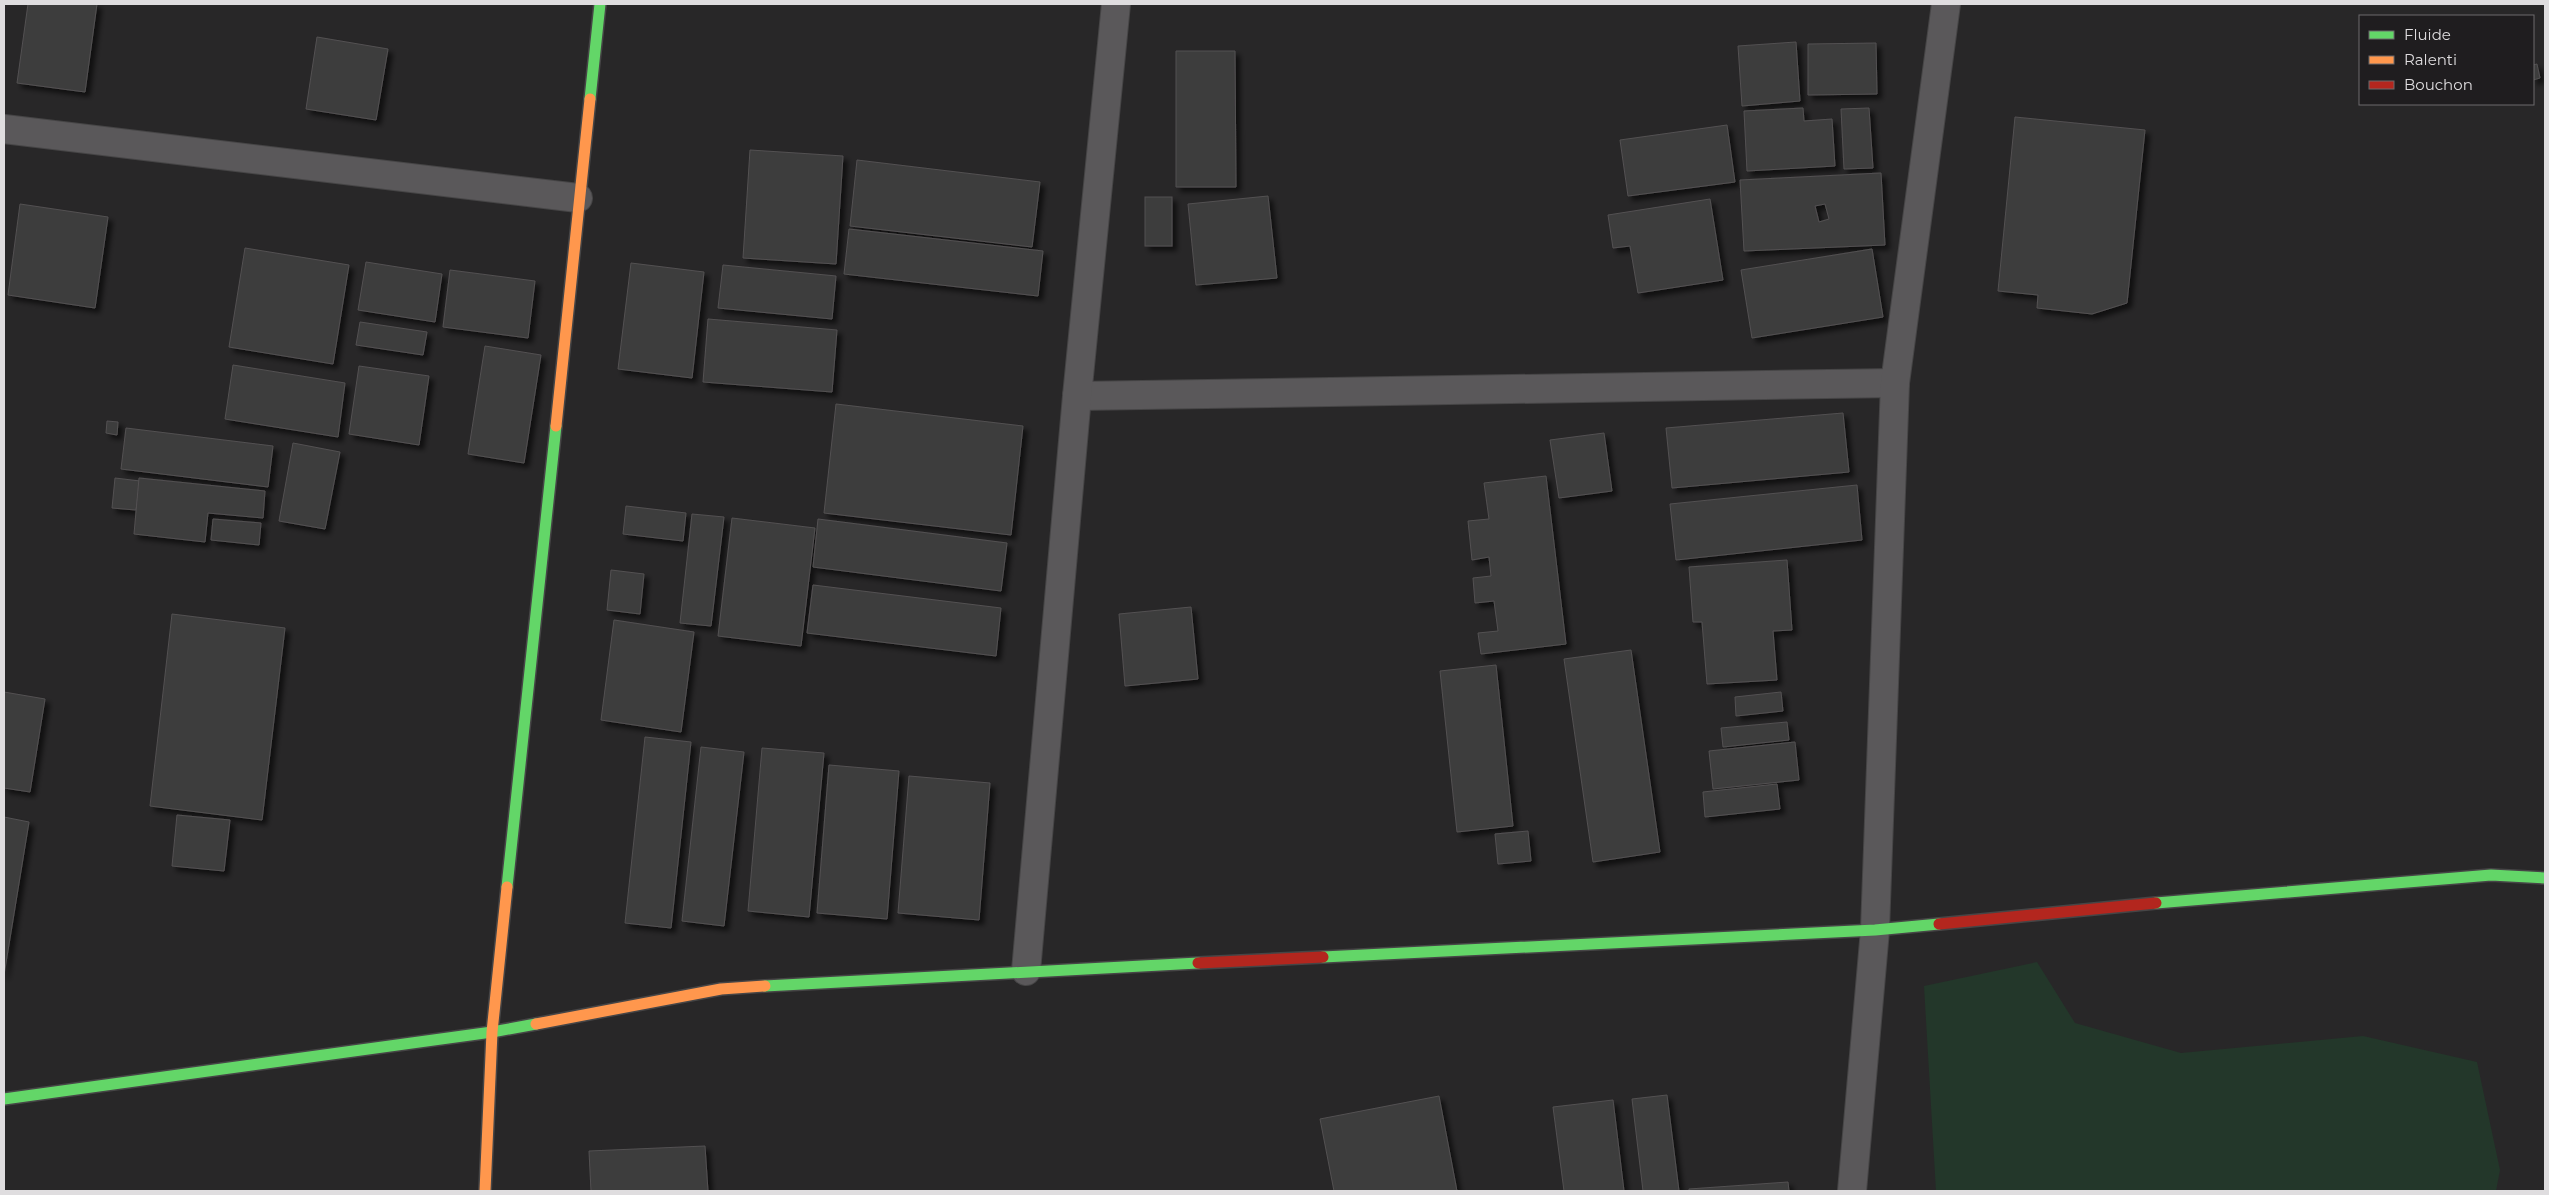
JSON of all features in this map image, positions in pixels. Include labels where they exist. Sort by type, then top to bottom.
[{"type":"street","points":[[485,1191],[492,1032],[578,198],[600,4]]},
{"type":"street","points":[[1026,971],[1077,396],[1116,4]]},
{"type":"street","points":[[1852,1191],[1875,930],[1895,383],[1946,4]]},
{"type":"street","points":[[4,130],[578,198]]},
{"type":"street","points":[[1077,396],[1895,383]]},
{"type":"street","points":[[4,1099],[492,1032],[721,989],[1026,971],[1875,930],[2491,875],[2545,878]]},
{"type":"green space","points":[[2037,962],[2075,1023],[2181,1053],[2363,1036],[2477,1062],[2500,1170],[2496,1191],[1936,1191],[1924,986]]},
{"type":"building","points":[[28,4],[97,4],[85,92],[17,83]]},
{"type":"building","points":[[317,37],[388,49],[376,120],[306,109]]},
{"type":"building","points":[[1796,42],[1800,101],[1742,106],[1738,46]]},
{"type":"building","points":[[1876,43],[1877,94],[1808,95],[1808,44]]},
{"type":"building","points":[[1176,51],[1235,51],[1236,187],[1176,187]]},
{"type":"building","points":[[2537,64],[2540,78],[2534,80],[2534,65]]},
{"type":"building","points":[[1803,108],[1804,121],[1832,119],[1835,166],[1747,171],[1744,111]]},
{"type":"building","points":[[1869,108],[1873,168],[1844,169],[1841,109]]},
{"type":"building","points":[[2015,117],[2145,130],[2127,303],[2092,314],[2037,308],[2038,295],[1998,291]]},
{"type":"building","points":[[1727,125],[1735,182],[1628,196],[1620,140]]},
{"type":"building","points":[[750,150],[843,156],[836,264],[743,258]]},
{"type":"building","points":[[857,160],[1040,182],[1032,247],[850,226]]},
{"type":"building","points":[[1881,173],[1885,245],[1744,251],[1740,180]],"holes":[[[1825,204],[1829,219],[1819,222],[1815,206]]]},
{"type":"building","points":[[1268,196],[1277,278],[1196,285],[1188,204]]},
{"type":"building","points":[[1145,197],[1172,197],[1172,246],[1145,246]]},
{"type":"building","points":[[1710,199],[1723,280],[1638,293],[1630,246],[1613,248],[1608,215]]},
{"type":"building","points":[[20,204],[108,217],[95,308],[8,295]]},
{"type":"building","points":[[849,229],[1043,251],[1038,296],[844,274]]},
{"type":"building","points":[[245,248],[349,265],[333,364],[229,347]]},
{"type":"building","points":[[1872,249],[1883,317],[1752,338],[1741,270]]},
{"type":"building","points":[[366,262],[442,274],[435,322],[358,310]]},
{"type":"building","points":[[631,263],[704,272],[692,378],[618,369]]},
{"type":"building","points":[[723,265],[836,276],[832,319],[718,308]]},
{"type":"building","points":[[450,270],[535,281],[528,338],[443,327]]},
{"type":"building","points":[[708,319],[837,330],[832,392],[703,382]]},
{"type":"building","points":[[360,322],[427,332],[423,355],[356,345]]},
{"type":"building","points":[[485,346],[541,355],[524,463],[468,454]]},
{"type":"building","points":[[233,365],[345,383],[338,437],[225,419]]},
{"type":"building","points":[[359,366],[429,376],[419,445],[349,434]]},
{"type":"building","points":[[836,404],[1023,426],[1011,535],[824,513]]},
{"type":"building","points":[[1843,413],[1849,472],[1672,488],[1666,428]]},
{"type":"building","points":[[107,421],[118,422],[117,435],[106,433]]},
{"type":"building","points":[[126,428],[273,446],[268,487],[121,469]]},
{"type":"building","points":[[1604,433],[1612,491],[1559,498],[1550,440]]},
{"type":"building","points":[[293,443],[340,452],[325,529],[279,521]]},
{"type":"building","points":[[1546,476],[1566,644],[1481,654],[1478,633],[1498,631],[1494,601],[1475,603],[1473,578],[1491,576],[1489,557],[1472,560],[1468,521],[1489,519],[1484,483]]},
{"type":"building","points":[[115,478],[140,481],[136,510],[112,508]]},
{"type":"building","points":[[139,478],[265,491],[263,518],[208,513],[205,542],[134,534]]},
{"type":"building","points":[[1857,485],[1862,540],[1676,560],[1670,504]]},
{"type":"building","points":[[626,506],[686,513],[683,541],[623,534]]},
{"type":"building","points":[[692,514],[724,517],[711,626],[680,623]]},
{"type":"building","points":[[732,518],[815,528],[801,646],[718,636]]},
{"type":"building","points":[[213,519],[261,523],[259,545],[211,540]]},
{"type":"building","points":[[818,519],[1007,543],[1001,591],[813,567]]},
{"type":"building","points":[[1787,560],[1792,630],[1773,631],[1777,680],[1707,684],[1702,622],[1693,622],[1689,567]]},
{"type":"building","points":[[611,570],[644,574],[640,614],[607,610]]},
{"type":"building","points":[[813,585],[1001,608],[996,656],[807,633]]},
{"type":"building","points":[[1191,607],[1198,679],[1125,686],[1119,614]]},
{"type":"building","points":[[172,614],[285,628],[262,820],[150,806]]},
{"type":"building","points":[[614,620],[694,632],[681,732],[601,720]]},
{"type":"building","points":[[1631,650],[1660,852],[1593,862],[1564,659]]},
{"type":"building","points":[[1496,665],[1513,826],[1457,832],[1440,671]]},
{"type":"building","points":[[4,692],[45,699],[30,792],[4,788]]},
{"type":"building","points":[[1781,692],[1783,711],[1736,716],[1735,697]]},
{"type":"building","points":[[1787,722],[1789,740],[1723,747],[1721,728]]},
{"type":"building","points":[[645,737],[691,742],[671,928],[625,923]]},
{"type":"building","points":[[1795,742],[1799,780],[1713,789],[1709,751]]},
{"type":"building","points":[[701,747],[744,752],[724,926],[682,921]]},
{"type":"building","points":[[762,748],[824,753],[809,917],[748,911]]},
{"type":"building","points":[[829,765],[899,771],[887,919],[817,913]]},
{"type":"building","points":[[909,776],[990,783],[979,920],[898,913]]},
{"type":"building","points":[[1777,784],[1780,809],[1705,817],[1703,792]]},
{"type":"building","points":[[177,815],[230,820],[224,871],[172,866]]},
{"type":"building","points":[[4,817],[29,822],[4,975]]},
{"type":"building","points":[[1528,831],[1531,861],[1498,864],[1495,834]]},
{"type":"building","points":[[1667,1095],[1679,1191],[1643,1191],[1632,1099]]},
{"type":"building","points":[[1439,1096],[1457,1191],[1334,1191],[1320,1119]]},
{"type":"building","points":[[1613,1100],[1624,1191],[1564,1191],[1553,1107]]},
{"type":"building","points":[[705,1146],[708,1191],[591,1191],[589,1151]]},
{"type":"building","points":[[1788,1182],[1789,1191],[1689,1191],[1689,1189]]},
{"type":"traffic: fast","points":[[590,99],[600,4]]},
{"type":"traffic: fast","points":[[507,887],[556,426]]},
{"type":"traffic: fast","points":[[2156,903],[2491,875],[2545,878]]},
{"type":"traffic: fast","points":[[1323,957],[1875,930],[1939,924]]},
{"type":"traffic: fast","points":[[765,986],[1198,963]]},
{"type":"traffic: fast","points":[[4,1099],[492,1032],[536,1024]]},
{"type":"traffic: slow","points":[[556,426],[590,99]]},
{"type":"traffic: slow","points":[[485,1191],[492,1032],[507,887]]},
{"type":"traffic: slow","points":[[536,1024],[721,989],[765,986]]},
{"type":"traffic: jam","points":[[1939,924],[2156,903]]},
{"type":"traffic: jam","points":[[1198,963],[1323,957]]}]
